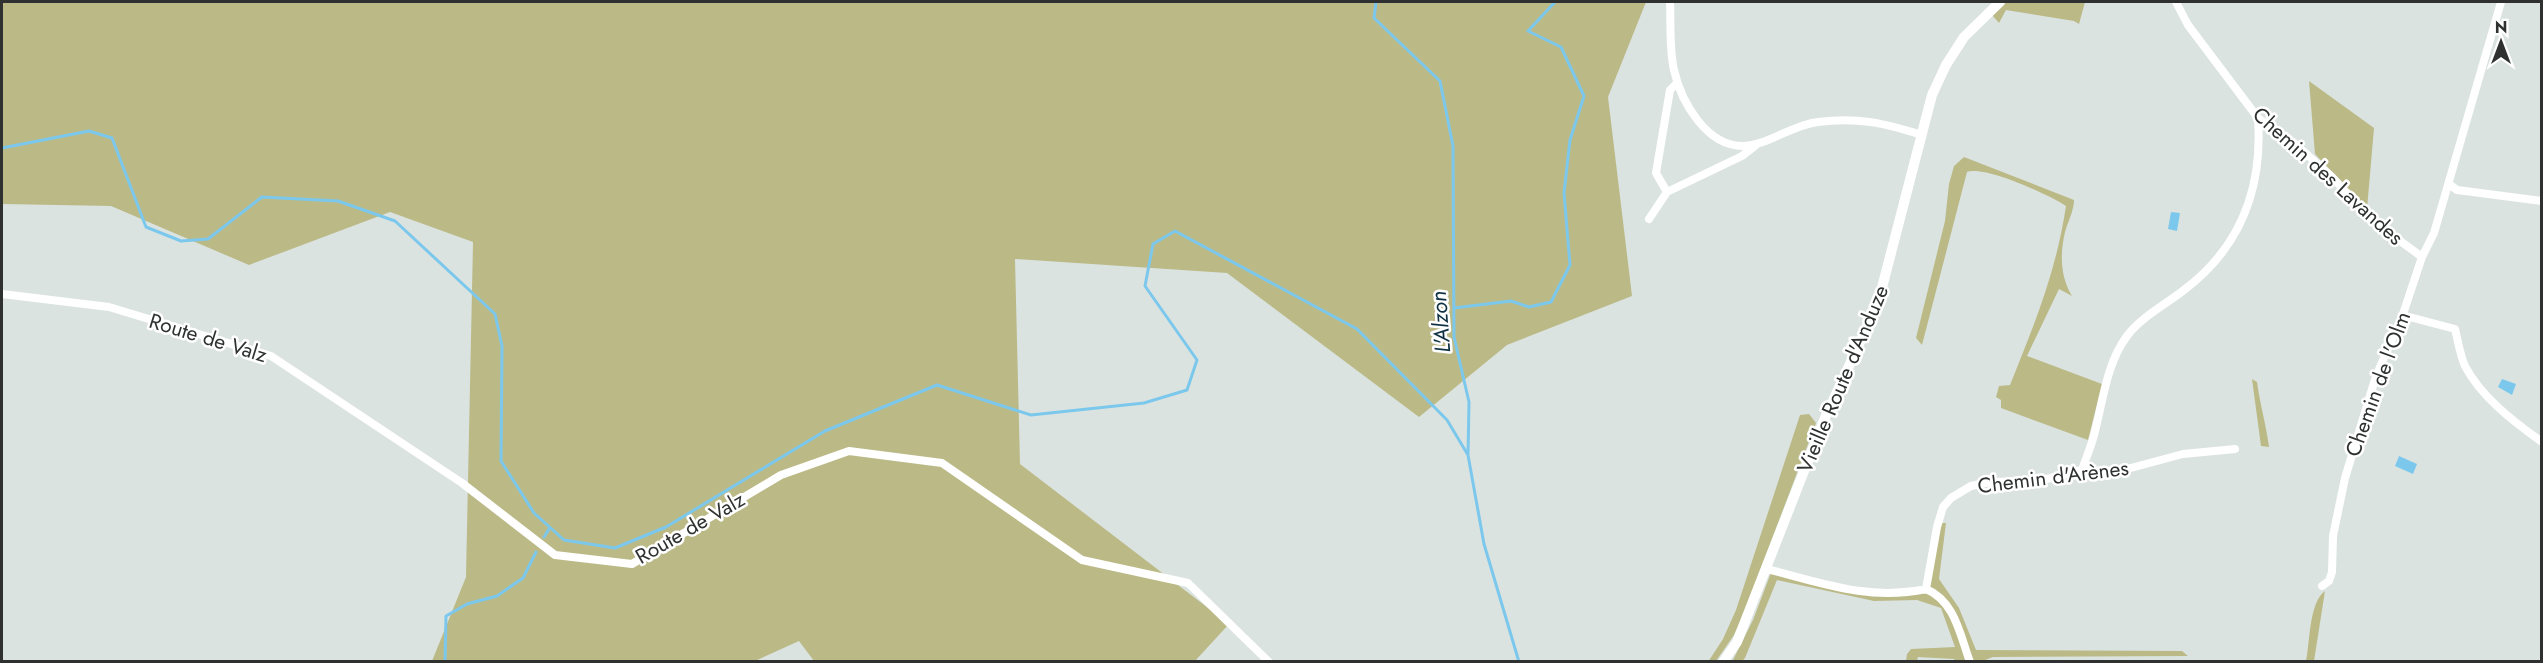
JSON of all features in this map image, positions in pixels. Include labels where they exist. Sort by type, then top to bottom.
[{"type":"street","points":[[1670,2],[1672,60],[1677,83],[1695,117],[1722,142],[1741,146],[1757,144],[1817,122],[1879,122],[1922,135]]},
{"type":"street","name":"Vieille Route d'Anduze","points":[[1723,662],[1737,642],[1824,420],[1878,303],[1932,95],[1946,65],[1964,37],[2000,2]]},
{"type":"street","name":"Chemin des Lavandes","points":[[2176,2],[2188,25],[2258,118],[2293,142],[2332,177],[2373,221],[2422,257]]},
{"type":"street","name":"Chemin de l'Olm","points":[[2322,586],[2329,580],[2332,572],[2333,536],[2345,478],[2376,376],[2402,315],[2422,257],[2431,241],[2501,2]]},
{"type":"street","points":[[1666,192],[1656,173],[1670,90],[1677,83]]},
{"type":"street","points":[[2082,470],[2093,438],[2113,360],[2128,334],[2203,276],[2231,243],[2240,228],[2252,193],[2259,147],[2258,118]]},
{"type":"street","points":[[1649,219],[1666,192],[1742,156],[1757,144]]},
{"type":"street","points":[[2449,184],[2457,190],[2541,201]]},
{"type":"street","name":"Route de Valz","points":[[2,294],[109,308],[271,356],[462,483],[555,555],[632,564],[781,475],[849,451],[942,463],[1082,560],[1188,583],[1269,662]]},
{"type":"street","points":[[2402,315],[2455,329],[2465,364],[2479,387],[2521,428],[2541,442]]},
{"type":"street","name":"Chemin d'Arènes","points":[[1926,589],[1943,507],[1962,490],[1980,484],[2039,481],[2082,470],[2112,473],[2183,454],[2235,449]]},
{"type":"street","points":[[1767,569],[1858,593],[1881,594],[1926,589],[1939,596],[1948,606],[1970,662]]},
{"type":"shaded area","points":[[2,2],[1646,2],[1608,97],[1632,296],[1507,345],[1419,417],[1227,273],[1015,259],[1020,464],[1229,624],[1195,661],[814,661],[799,641],[755,661],[432,661],[466,577],[473,242],[390,212],[249,265],[111,206],[2,204]]},
{"type":"shaded area","points":[[2006,2],[2085,2],[2079,24],[2074,21],[2006,10],[1999,23],[1992,15]]},
{"type":"shaded area","points":[[2309,81],[2374,128],[2367,209],[2315,154]]},
{"type":"shaded area","points":[[1964,157],[2074,200],[2062,248],[2063,273],[2072,296],[2059,289],[2027,356],[2102,384],[2088,440],[2001,408],[2001,400],[1996,397],[1999,386],[2010,385],[2036,319],[2057,253],[2066,206],[2002,177],[1976,171],[1967,172],[1922,345],[1916,338],[1945,221],[1949,184],[1954,166]]},
{"type":"shaded area","points":[[2252,379],[2257,382],[2269,447],[2261,446]]},
{"type":"shaded area","points":[[1809,414],[1816,423],[1743,615],[1734,635],[1716,661],[1708,662],[1723,639],[1736,610],[1800,415]]},
{"type":"shaded area","points":[[1938,523],[1946,523],[1939,579],[1959,608],[1976,650],[2182,651],[2188,656],[1993,657],[1980,662],[1918,657],[1917,661],[1906,661],[1911,649],[1955,647],[1941,608],[1917,600],[1874,601],[1777,580],[1745,658],[1742,661],[1732,662],[1753,620],[1772,570],[1858,593],[1926,589]]},
{"type":"shaded area","points":[[2325,591],[2314,661],[2306,661],[2313,613],[2320,596]]},
{"type":"water","points":[[2171,212],[2180,213],[2177,231],[2168,229]]},
{"type":"water","points":[[2502,379],[2516,384],[2512,395],[2498,387]]},
{"type":"water","points":[[2399,456],[2417,464],[2413,474],[2395,466]]},
{"type":"waterway","name":"L'Alzon","points":[[1376,2],[1374,18],[1440,81],[1453,146],[1454,337],[1469,402],[1468,455],[1484,544],[1519,662]]},
{"type":"waterway","points":[[1454,308],[1511,301],[1529,307],[1551,302],[1570,265],[1564,193],[1570,140],[1584,96],[1561,47],[1528,31],[1555,2]]},
{"type":"waterway","points":[[2,148],[89,131],[112,138],[146,227],[181,241],[208,239],[262,197],[338,201],[395,221],[495,314],[502,346],[501,461],[534,513],[564,540],[615,548],[666,527],[825,431],[937,385],[1031,415],[1144,403],[1187,390],[1197,360],[1145,286],[1153,244],[1175,231],[1357,329],[1447,420],[1468,455]]},
{"type":"waterway","points":[[544,537],[549,529]]},
{"type":"waterway","points":[[445,662],[446,616],[467,604],[497,596],[523,578],[536,552]]}]
